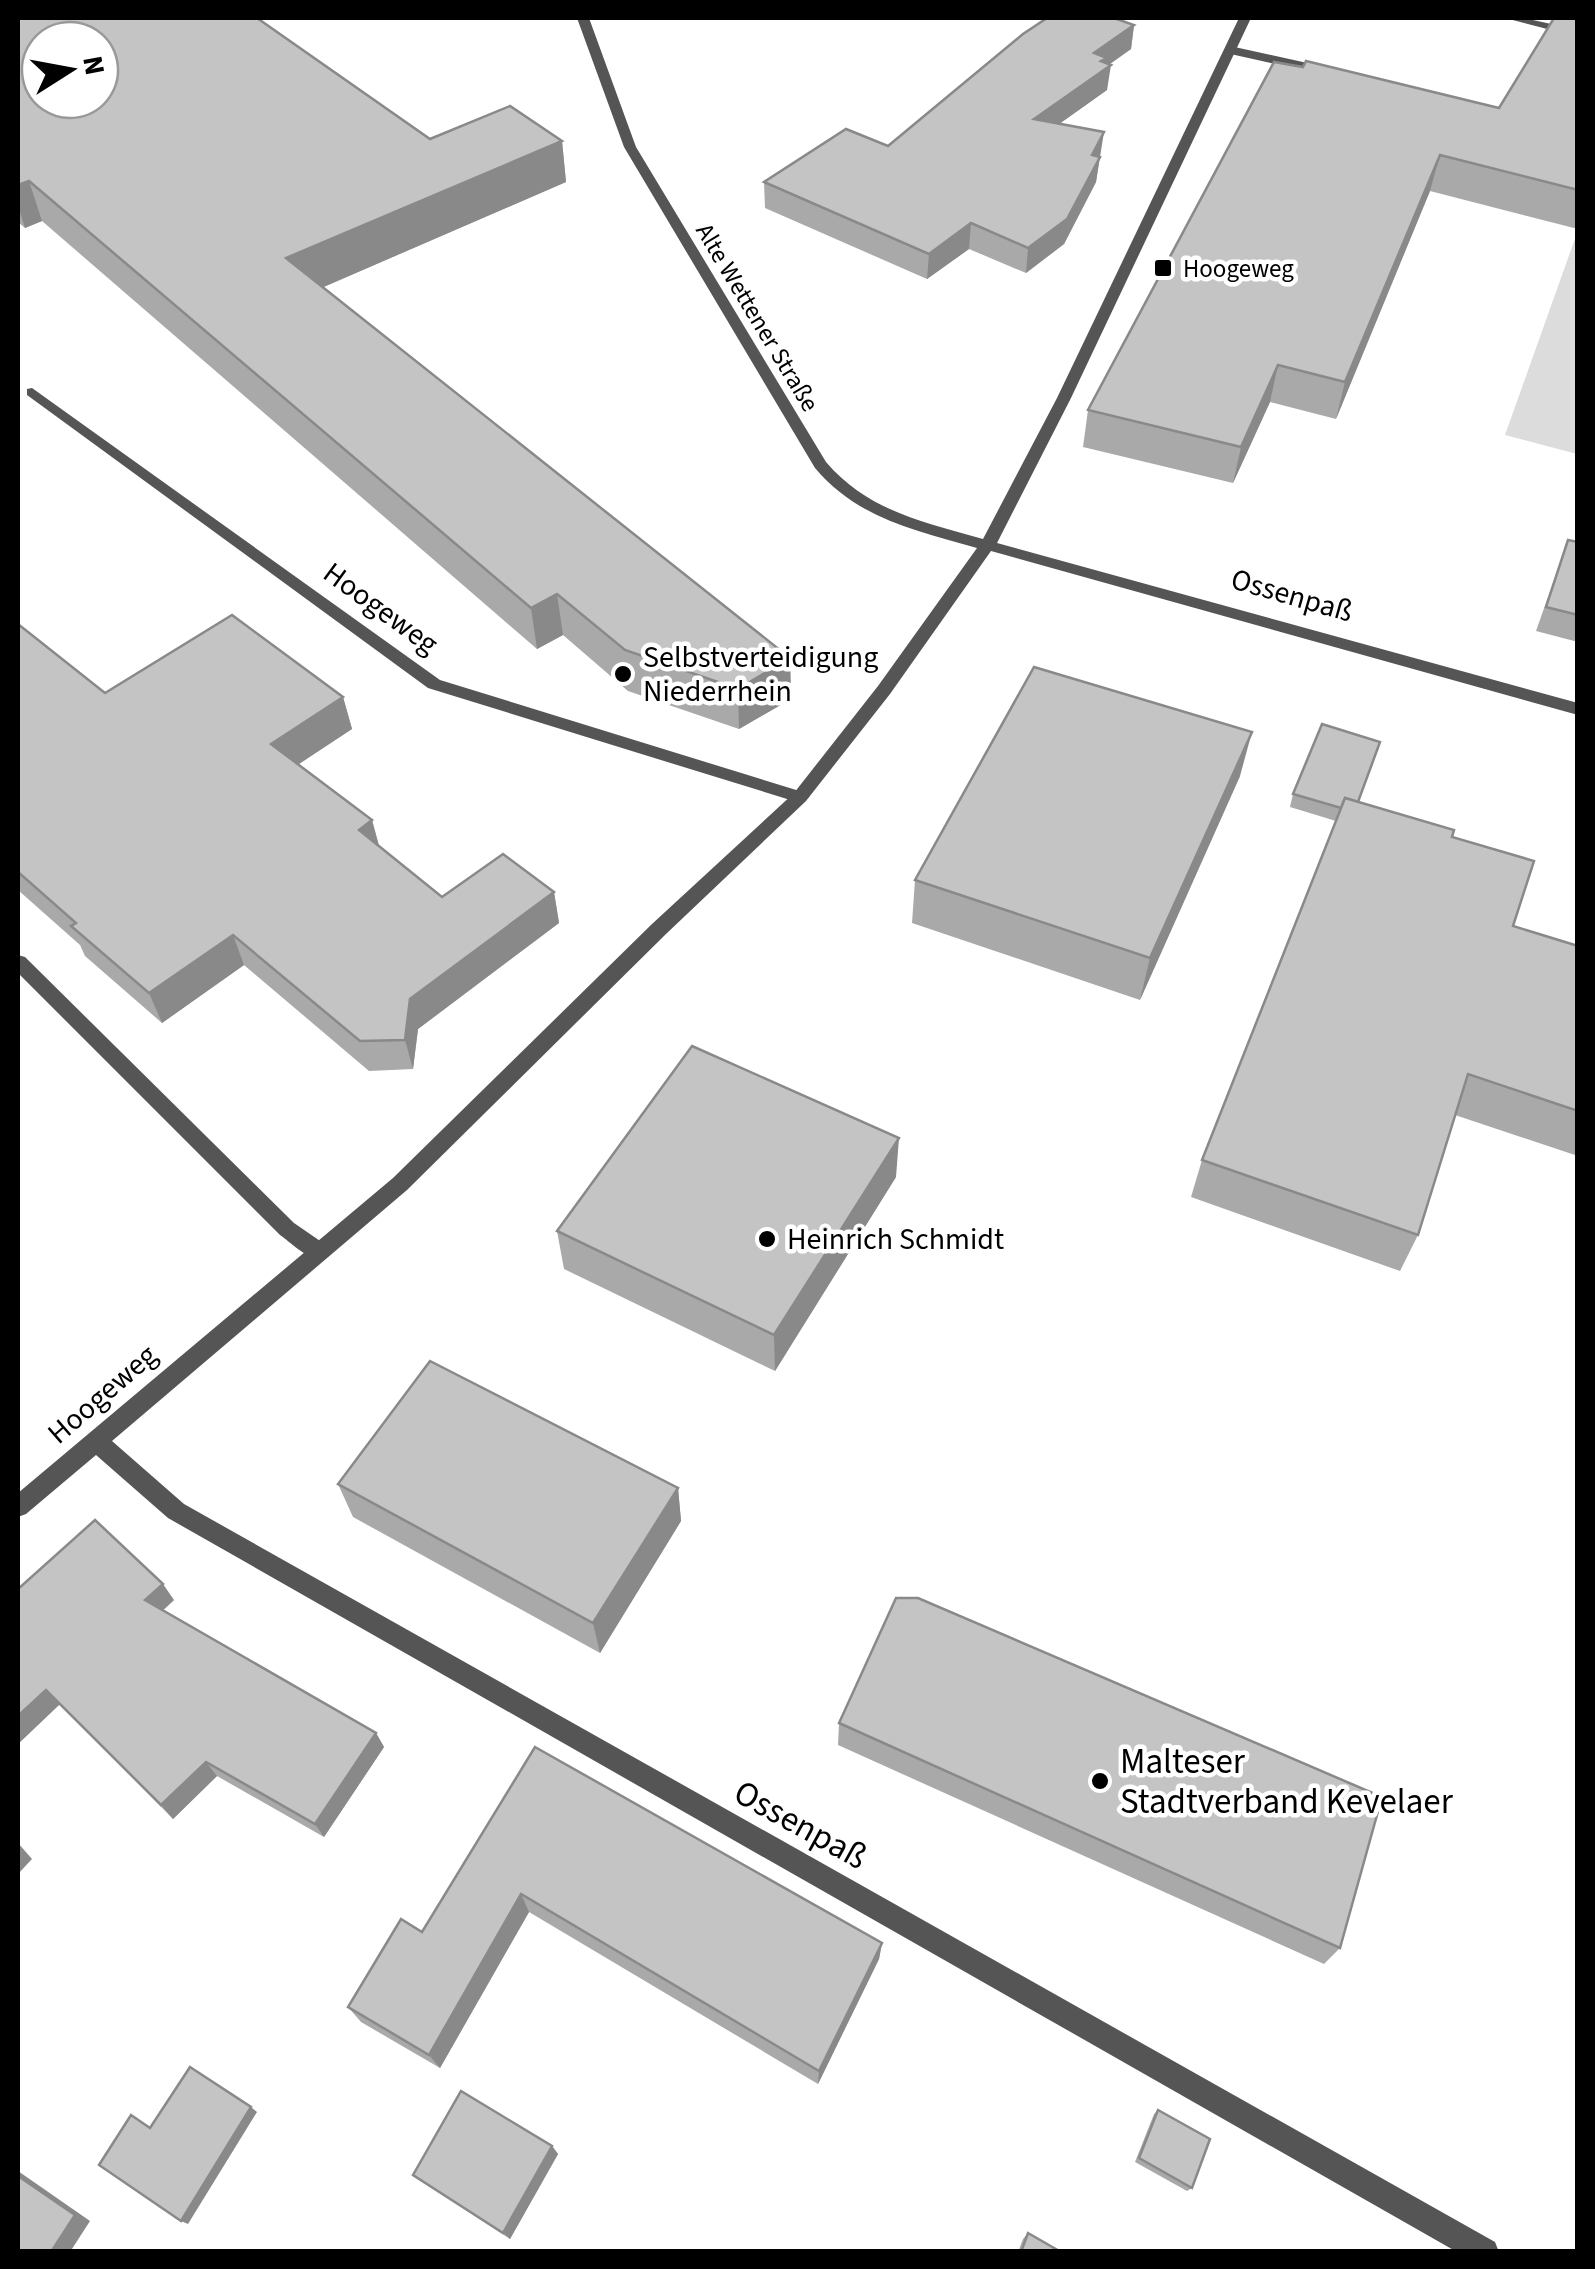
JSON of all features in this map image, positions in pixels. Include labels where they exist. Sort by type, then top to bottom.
[{"type":"street","name":"Alte Wettener Straße","points":[[583,18],[630,146],[820,465],[842,491],[872,511],[988,544]]},
{"type":"street","name":"Hoogeweg","points":[[18,1506],[400,1184],[659,929],[800,797],[905,662],[988,544],[1064,398],[1245,18]]},
{"type":"street","points":[[1511,18],[1578,34]]},
{"type":"street","points":[[1230,50],[1338,74]]},
{"type":"street","name":"Hoogeweg","points":[[32,392],[434,684],[800,797]]},
{"type":"street","name":"Ossenpaß","points":[[988,544],[1578,709]]},
{"type":"street","points":[[18,962],[287,1229],[318,1251]]},
{"type":"street","name":"Ossenpaß","points":[[94,1440],[176,1511],[1486,2252]]},
{"type":"shaded area","points":[[1577,233],[1578,454],[1505,435]]},
{"type":"building","points":[[18,18],[257,18],[430,139],[510,106],[562,141],[286,258],[790,658],[738,689],[625,650],[557,594],[531,608],[29,181],[18,185]]},
{"type":"building","points":[[1047,18],[1114,18],[1134,25],[1094,53],[1107,58],[1101,61],[1111,65],[1034,119],[1104,132],[1092,155],[1100,157],[1067,219],[1028,248],[971,223],[929,254],[764,182],[846,129],[888,146]]},
{"type":"building","points":[[1554,18],[1578,18],[1578,190],[1440,155],[1345,382],[1278,365],[1241,447],[1088,410],[1274,62],[1303,67],[1306,61],[1499,108]]},
{"type":"building","points":[[1568,540],[1578,542],[1578,615],[1546,607]]},
{"type":"building","points":[[232,615],[343,697],[271,744],[372,820],[359,830],[442,897],[503,854],[554,892],[410,999],[405,1040],[360,1041],[233,935],[149,993],[71,926],[76,923],[18,872],[18,624],[105,693]]},
{"type":"building","points":[[1034,667],[1252,732],[1150,958],[915,880]]},
{"type":"building","points":[[1322,724],[1380,742],[1358,802],[1345,798],[1341,808],[1293,794]]},
{"type":"building","points":[[1345,798],[1454,830],[1452,837],[1534,861],[1513,926],[1578,946],[1578,1111],[1468,1074],[1418,1235],[1202,1160]]},
{"type":"building","points":[[692,1046],[899,1138],[774,1335],[557,1231]]},
{"type":"building","points":[[430,1361],[678,1488],[593,1623],[338,1484]]},
{"type":"building","points":[[95,1520],[163,1584],[145,1600],[376,1733],[315,1824],[206,1762],[161,1805],[46,1690],[18,1716],[18,1589]]},
{"type":"building","name":"Malteser Stadtverband Kevelaer","points":[[896,1598],[918,1598],[1382,1797],[1340,1948],[839,1723]]},
{"type":"building","points":[[535,1747],[882,1943],[819,2071],[521,1894],[429,2055],[348,2007],[401,1919],[422,1932]]},
{"type":"building","points":[[190,2067],[251,2107],[181,2221],[99,2165],[131,2115],[150,2128]]},
{"type":"building","points":[[461,2091],[552,2146],[503,2233],[413,2175]]},
{"type":"building","points":[[1158,2110],[1210,2139],[1192,2188],[1139,2158]]},
{"type":"building","points":[[18,2176],[75,2215],[51,2252],[18,2252]]},
{"type":"building","points":[[1028,2233],[1061,2252],[1021,2252]]},
{"type":"place","name":"Hoogeweg","points":[[1163,268]]},
{"type":"place","name":"Selbstverteidigung Niederrhein","points":[[623,674]]},
{"type":"place","name":"Heinrich Schmidt","points":[[767,1239]]},
{"type":"place","name":"Malteser Stadtverband Kevelaer","points":[[1100,1781]]}]
